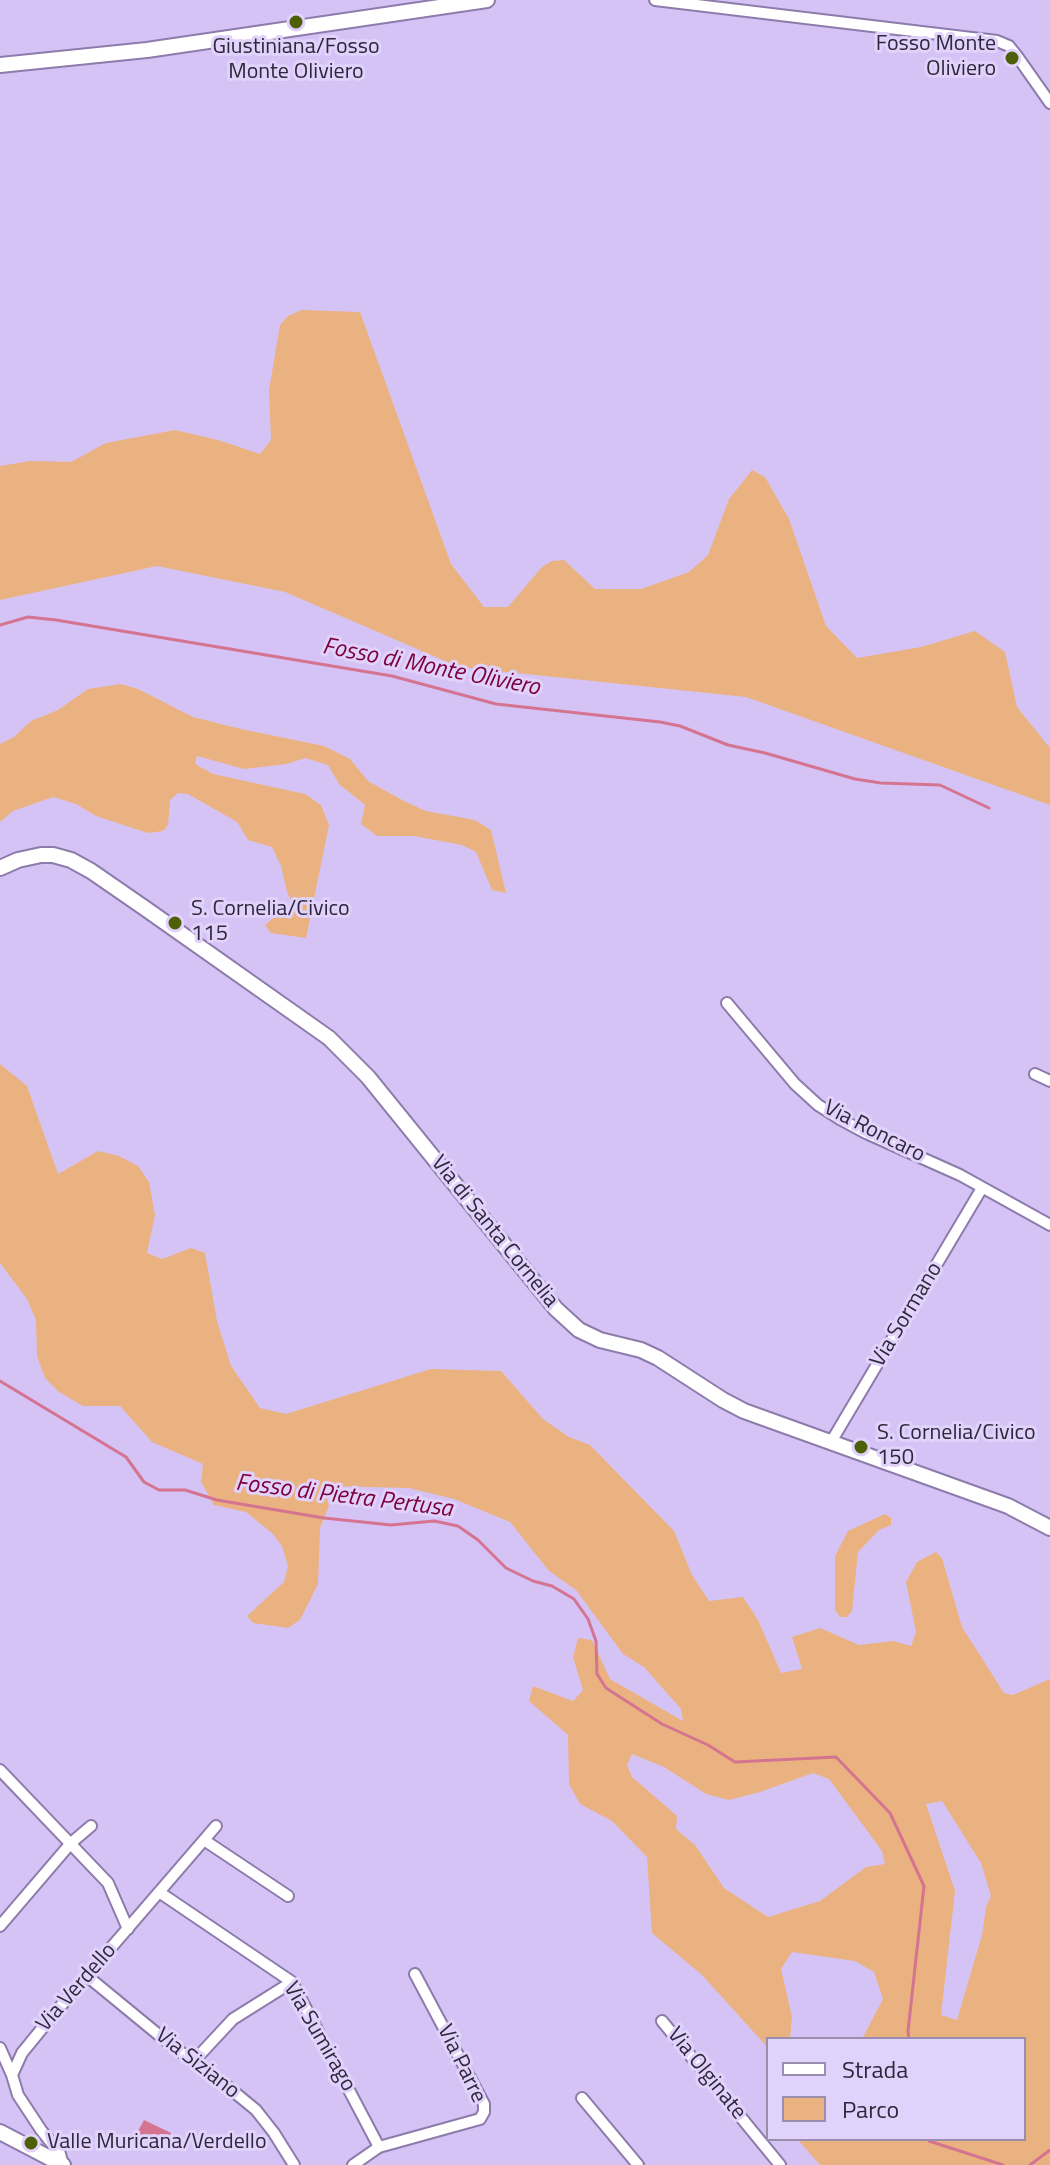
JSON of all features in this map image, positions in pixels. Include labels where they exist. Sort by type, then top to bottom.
[{"type":"street","points":[[0,65],[147,50],[487,0]]},
{"type":"street","points":[[655,0],[997,41],[1009,46],[1050,103]]},
{"type":"street","name":"Via di Santa Cornelia","points":[[0,868],[41,855],[71,860],[329,1038],[368,1077],[556,1309],[579,1330],[600,1340],[641,1350],[658,1358],[744,1411],[1008,1506],[1050,1528]]},
{"type":"street","name":"Via Roncaro","points":[[727,1003],[782,1070],[818,1105],[866,1133],[960,1175],[1050,1225]]},
{"type":"street","points":[[1035,1074],[1050,1081]]},
{"type":"street","name":"Via Sormano","points":[[831,1442],[982,1188]]},
{"type":"street","points":[[0,1770],[108,1883],[128,1929]]},
{"type":"street","points":[[0,1926],[71,1843],[91,1826]]},
{"type":"street","name":"Via Verdello","points":[[12,2075],[22,2053],[216,1826]]},
{"type":"street","points":[[204,1840],[288,1896]]},
{"type":"street","name":"Via Sumirago","points":[[159,1892],[292,1982],[379,2147]]},
{"type":"street","name":"Via Parre","points":[[353,2165],[379,2147],[480,2119],[484,2112],[484,2104],[415,1974]]},
{"type":"street","name":"Via Siziano","points":[[87,1976],[256,2110],[294,2165]]},
{"type":"street","points":[[193,2062],[233,2019],[292,1982]]},
{"type":"street","name":"Via Olginate","points":[[662,2021],[780,2165]]},
{"type":"street","points":[[0,2048],[18,2095],[60,2154],[63,2165]]},
{"type":"street","points":[[582,2098],[638,2165]]},
{"type":"street","points":[[0,2132],[63,2165]]},
{"type":"green space","points":[[302,310],[360,312],[451,564],[484,607],[508,607],[542,567],[552,561],[564,560],[595,589],[641,589],[689,572],[708,555],[729,499],[752,470],[765,477],[789,519],[826,626],[857,658],[921,647],[975,631],[1005,652],[1017,707],[1050,748],[1050,805],[746,697],[459,667],[285,592],[157,566],[0,600],[0,466],[30,461],[71,462],[106,443],[175,430],[260,454],[271,440],[269,390],[280,325],[288,316]]},
{"type":"green space","points":[[121,684],[138,689],[193,717],[324,746],[350,759],[368,781],[404,801],[426,811],[475,820],[491,830],[506,893],[492,890],[476,852],[462,845],[414,836],[377,836],[361,824],[365,805],[339,784],[328,765],[305,758],[287,764],[244,769],[197,756],[195,764],[213,774],[305,794],[321,805],[329,825],[306,938],[271,933],[265,925],[292,902],[272,847],[248,840],[237,822],[188,794],[178,793],[170,800],[168,825],[163,831],[148,833],[96,816],[76,804],[53,797],[13,811],[0,822],[0,744],[14,737],[31,721],[58,710],[88,689]]},
{"type":"green space","points":[[0,1064],[27,1086],[58,1174],[98,1151],[119,1156],[138,1166],[149,1182],[155,1215],[147,1253],[162,1259],[191,1248],[205,1253],[217,1321],[231,1366],[260,1408],[286,1414],[431,1369],[501,1371],[543,1419],[569,1437],[590,1445],[674,1531],[692,1575],[709,1601],[743,1597],[758,1620],[781,1673],[802,1669],[792,1637],[820,1628],[859,1645],[893,1641],[911,1646],[916,1632],[906,1582],[917,1562],[936,1552],[942,1558],[962,1627],[1004,1693],[1013,1695],[1050,1679],[1050,2165],[820,2165],[799,2141],[1026,2141],[1026,2037],[863,2037],[883,1999],[874,1972],[855,1961],[792,1952],[781,1969],[792,2017],[790,2037],[766,2037],[766,2046],[702,1975],[652,1933],[647,1857],[612,1821],[580,1804],[569,1784],[568,1735],[529,1701],[533,1686],[573,1701],[583,1690],[573,1657],[578,1638],[592,1640],[610,1679],[683,1721],[681,1709],[644,1667],[623,1654],[576,1590],[549,1571],[510,1522],[454,1499],[409,1488],[324,1486],[329,1506],[320,1528],[318,1584],[300,1620],[288,1628],[253,1623],[247,1616],[284,1582],[288,1566],[282,1546],[273,1534],[246,1512],[214,1505],[201,1482],[203,1464],[152,1442],[120,1406],[83,1406],[59,1392],[45,1378],[37,1356],[36,1320],[27,1299],[0,1263]],"holes":[[[632,1754],[664,1767],[706,1794],[729,1800],[813,1773],[829,1779],[882,1851],[885,1864],[866,1867],[820,1901],[768,1917],[724,1888],[695,1845],[676,1829],[677,1816],[632,1777],[627,1765]],[[942,1801],[981,1863],[991,1896],[957,2020],[941,2015],[955,1891],[926,1804]]]},
{"type":"green space","points":[[885,1514],[891,1518],[891,1525],[879,1530],[858,1552],[852,1611],[847,1617],[840,1617],[835,1610],[835,1556],[848,1531]]},
{"type":"shaded area","points":[[144,2120],[171,2133],[164,2146],[137,2133]]},
{"type":"waterway","name":"Fosso di Monte Oliviero","points":[[0,625],[28,617],[56,620],[392,676],[496,704],[660,722],[680,726],[728,745],[855,779],[940,785],[989,808]]},
{"type":"waterway","name":"Fosso di Pietra Pertusa","points":[[0,1381],[126,1457],[144,1482],[159,1490],[185,1490],[217,1500],[324,1518],[391,1525],[434,1521],[458,1526],[478,1540],[506,1568],[552,1586],[574,1599],[588,1619],[596,1641],[597,1674],[606,1688],[662,1724],[708,1745],[735,1762],[836,1757],[890,1813],[924,1886],[909,2037]]},
{"type":"waterway","points":[[929,2141],[1003,2165]]},
{"type":"waterway","points":[[1030,2165],[1050,2150]]},
{"type":"place","name":"Giustiniana/Fosso Monte Oliviero","points":[[296,22]]},
{"type":"place","name":"Fosso Monte Oliviero","points":[[1012,58]]},
{"type":"place","name":"S. Cornelia/Civico 115","points":[[175,923]]},
{"type":"place","name":"S. Cornelia/Civico 150","points":[[861,1447]]},
{"type":"place","name":"Valle Muricana/Verdello","points":[[31,2143]]}]
